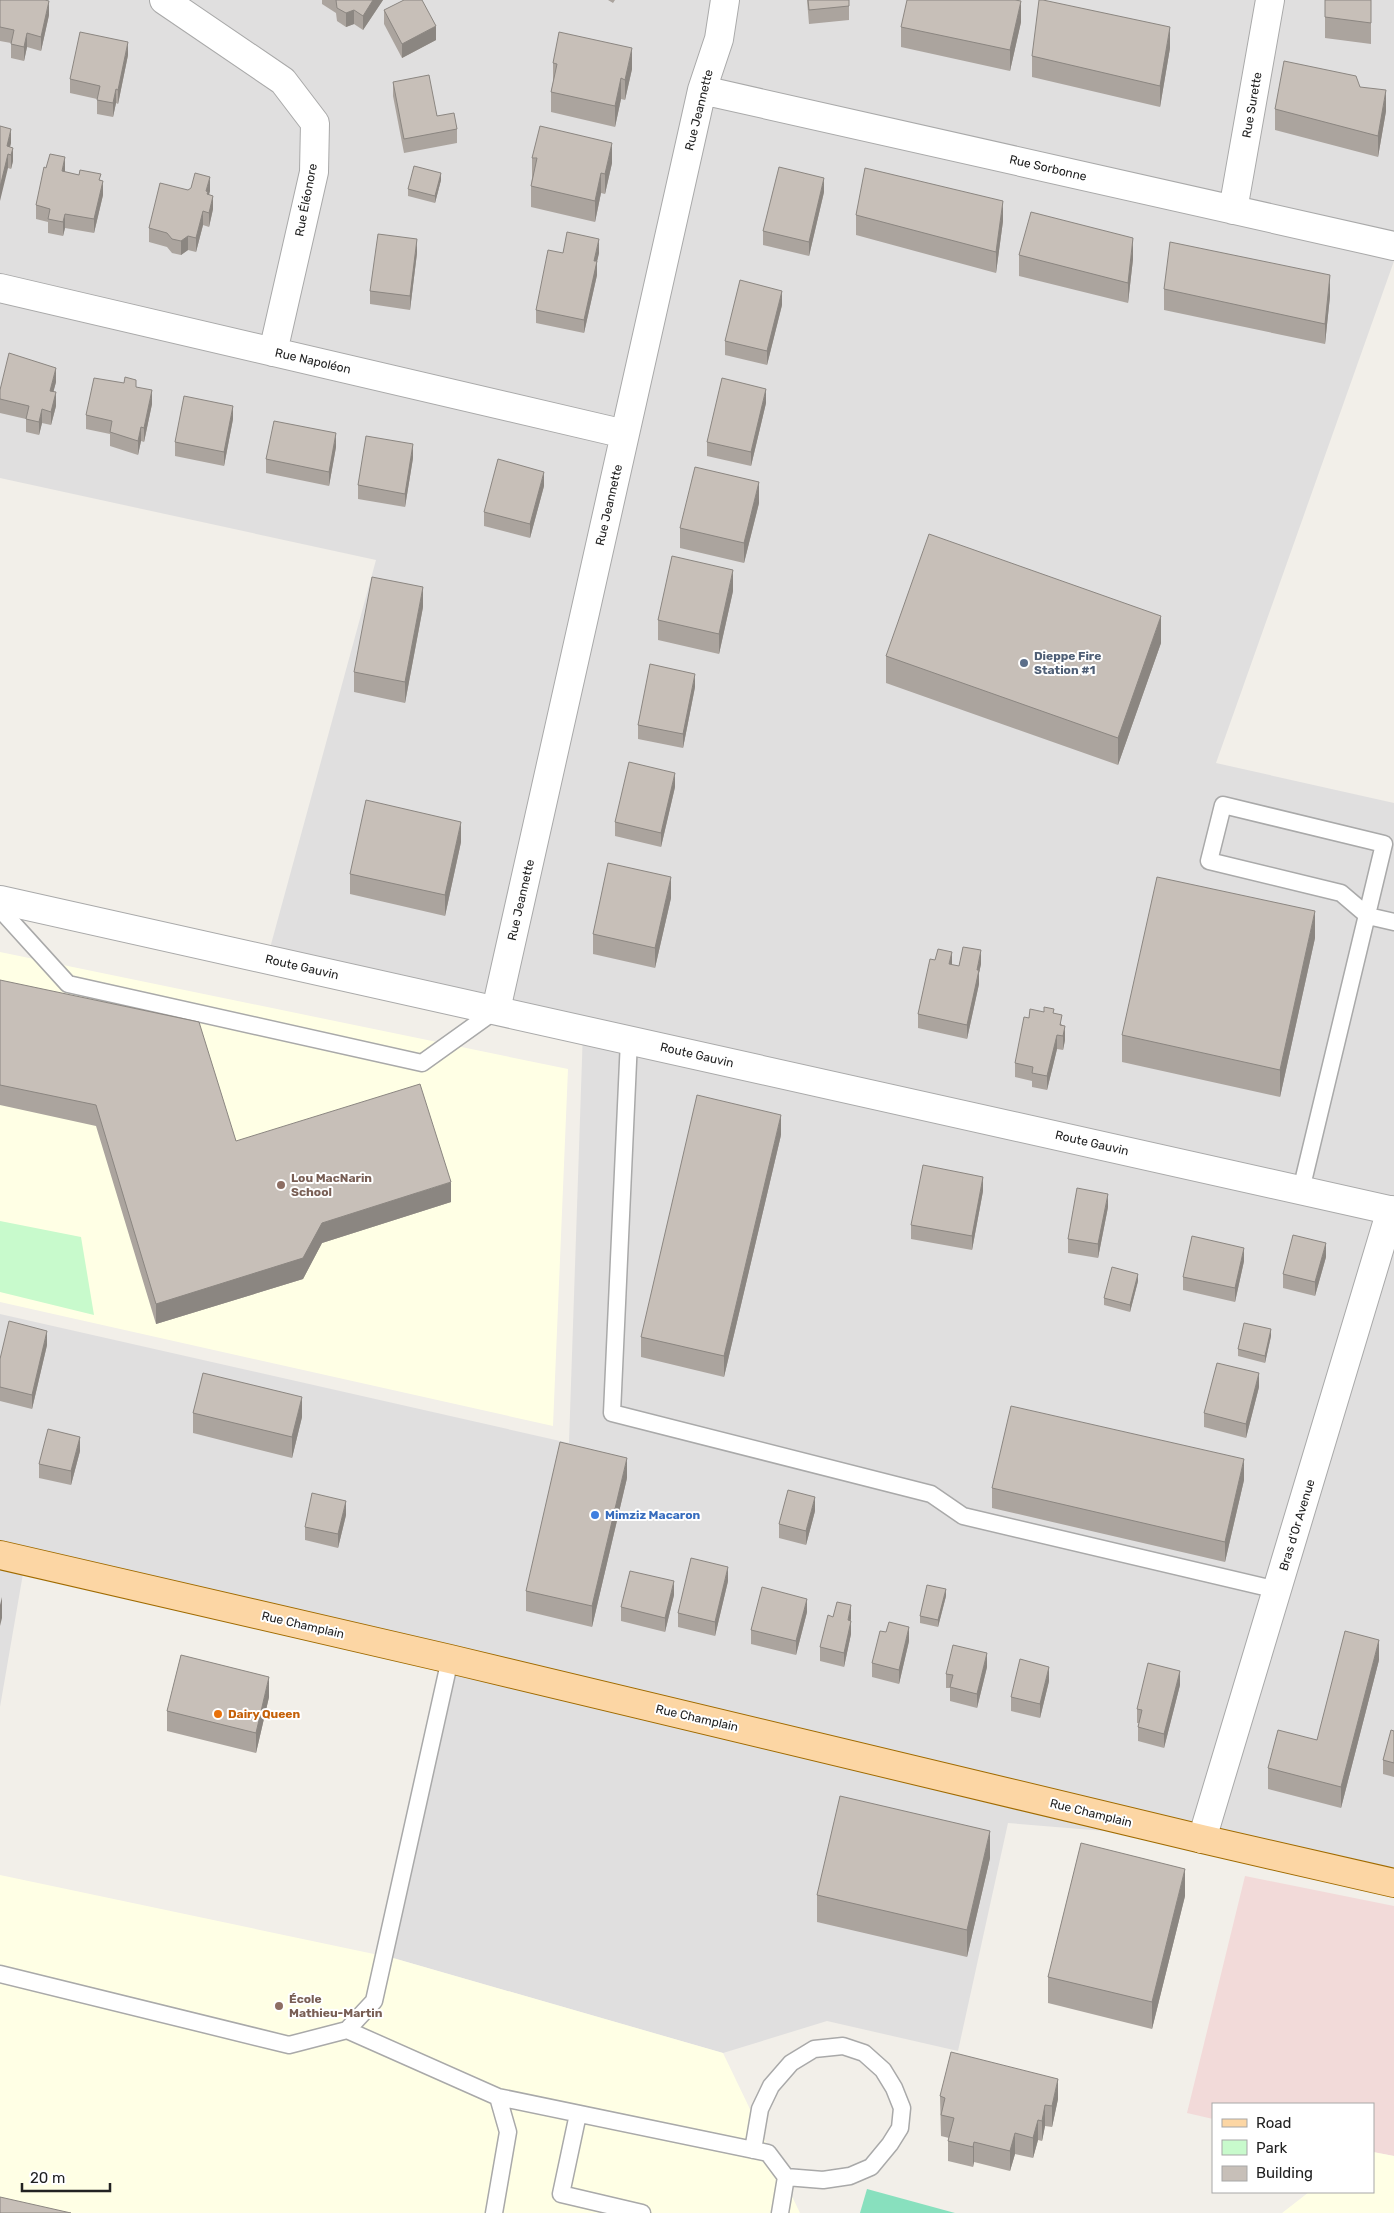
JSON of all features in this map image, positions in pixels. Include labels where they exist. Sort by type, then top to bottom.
[{"type":"main road","name":"Rue Champlain","points":[[0,1556],[450,1659],[1202,1839],[1394,1883]]},
{"type":"street","name":"Rue Éléonore","points":[[164,0],[283,81],[316,123],[314,172],[273,352]]},
{"type":"street","name":"Rue Jeannette","points":[[496,1010],[702,90],[719,39],[725,0]]},
{"type":"street","name":"Rue Surette","points":[[1233,210],[1270,0]]},
{"type":"street","name":"Rue Sorbonne","points":[[702,90],[1394,246]]},
{"type":"street","name":"Rue Napoléon","points":[[0,288],[625,434]]},
{"type":"street","name":"Route Gauvin","points":[[0,900],[1301,1190],[1393,1206]]},
{"type":"street","name":"Bras d'Or Avenue","points":[[1202,1839],[1393,1206]]},
{"type":"lane","points":[[1301,1190],[1368,916],[1384,844],[1223,804],[1209,861],[1341,893],[1368,916],[1394,922]]},
{"type":"lane","points":[[0,909],[68,984],[422,1063],[496,1010]]},
{"type":"lane","points":[[629,1040],[612,1413],[931,1494],[963,1516],[1277,1590]]},
{"type":"lane","points":[[0,1974],[289,2045],[347,2030],[374,2000],[450,1659]]},
{"type":"lane","points":[[347,2030],[498,2097],[768,2153],[786,2177],[780,2213]]},
{"type":"lane","points":[[753,2150],[760,2109],[771,2086],[790,2064],[814,2049],[843,2046],[864,2053],[883,2070],[894,2088],[902,2108],[900,2128],[890,2144],[871,2167],[850,2176],[823,2180],[786,2177]]},
{"type":"lane","points":[[494,2213],[508,2132],[498,2097]]},
{"type":"lane","points":[[578,2114],[561,2194],[642,2213]]},
{"type":"shaded area","points":[[0,0],[1394,0],[1394,261],[1216,763],[1394,803],[1394,1883],[1202,1839],[1008,1823],[958,2051],[827,2021],[723,2053],[393,1958],[450,1659],[25,1562],[0,1707],[0,1314],[569,1443],[583,1030],[267,959],[376,560],[0,478]]},
{"type":"shaded area","name":"Lou MacNarin School","points":[[0,952],[568,1069],[553,1426],[0,1302]]},
{"type":"shaded area","name":"École Mathieu-Martin","points":[[0,1875],[393,1958],[723,2053],[800,2213],[0,2213]]},
{"type":"shaded area","points":[[1245,1876],[1394,1906],[1394,2156],[1374,2152],[1374,2103],[1212,2103],[1212,2119],[1187,2113]]},
{"type":"shaded area","points":[[1374,2152],[1394,2156],[1394,2213],[1282,2213],[1308,2193],[1374,2193]]},
{"type":"green space","points":[[0,1221],[81,1237],[94,1315],[0,1292]]},
{"type":"green space","points":[[867,2189],[955,2213],[860,2213]]},
{"type":"building","points":[[0,0],[49,1],[41,37],[27,33],[24,47],[11,44],[14,30],[0,27]]},
{"type":"building","points":[[336,0],[373,0],[363,16],[354,10],[346,13],[337,8]]},
{"type":"building","points":[[404,0],[422,0],[436,26],[402,44],[384,10]]},
{"type":"building","points":[[808,0],[849,0],[849,6],[809,10]]},
{"type":"building","points":[[907,0],[1021,1],[1010,50],[901,27]]},
{"type":"building","points":[[1039,0],[1170,27],[1160,86],[1032,56]]},
{"type":"building","points":[[1325,0],[1371,0],[1371,23],[1325,17]]},
{"type":"building","points":[[80,32],[128,42],[118,90],[116,89],[113,103],[97,100],[100,86],[70,79]]},
{"type":"building","points":[[559,32],[632,48],[625,80],[621,78],[615,106],[551,92],[557,64],[553,63]]},
{"type":"building","points":[[1284,61],[1356,76],[1360,87],[1386,90],[1378,136],[1275,109]]},
{"type":"building","points":[[429,75],[437,116],[454,113],[457,129],[404,139],[393,82]]},
{"type":"building","points":[[0,126],[11,129],[7,146],[13,148],[11,155],[8,154],[0,187]]},
{"type":"building","points":[[540,126],[612,143],[605,174],[601,173],[595,201],[531,186],[537,158],[532,158]]},
{"type":"building","points":[[50,154],[65,157],[62,171],[79,175],[80,170],[101,174],[99,180],[103,181],[94,219],[65,214],[63,222],[48,219],[50,209],[36,205],[44,167],[46,168]]},
{"type":"building","points":[[414,166],[441,173],[435,196],[408,189]]},
{"type":"building","points":[[779,167],[824,178],[809,242],[763,231]]},
{"type":"building","points":[[865,168],[1003,201],[996,252],[856,215]]},
{"type":"building","points":[[195,173],[210,177],[206,191],[208,192],[207,194],[213,196],[209,213],[203,211],[196,238],[188,236],[181,241],[172,239],[167,233],[149,228],[160,183],[188,190],[191,188]]},
{"type":"building","points":[[1031,212],[1133,238],[1128,283],[1019,255]]},
{"type":"building","points":[[567,232],[599,239],[594,261],[597,261],[584,320],[536,310],[548,250],[563,253]]},
{"type":"building","points":[[378,234],[417,239],[410,296],[370,291]]},
{"type":"building","points":[[1170,242],[1330,275],[1325,324],[1164,289]]},
{"type":"building","points":[[740,280],[782,291],[767,351],[725,341]]},
{"type":"building","points":[[9,353],[56,368],[50,391],[56,392],[51,412],[42,409],[39,422],[26,419],[29,406],[0,399],[0,390]]},
{"type":"building","points":[[125,377],[136,380],[136,387],[152,390],[144,428],[141,427],[138,441],[110,432],[112,421],[86,415],[94,378],[124,383]]},
{"type":"building","points":[[722,378],[766,389],[751,452],[707,442]]},
{"type":"building","points":[[184,396],[233,406],[224,452],[175,442]]},
{"type":"building","points":[[274,421],[336,433],[329,472],[266,459]]},
{"type":"building","points":[[366,436],[413,444],[405,494],[358,485]]},
{"type":"building","points":[[498,459],[544,472],[530,524],[484,512]]},
{"type":"building","points":[[695,467],[759,482],[744,543],[680,528]]},
{"type":"building","name":"Dieppe Fire Station #1","points":[[929,534],[1161,616],[1118,738],[886,656]]},
{"type":"building","points":[[672,556],[733,570],[719,634],[658,620]]},
{"type":"building","points":[[372,577],[423,587],[405,682],[354,672]]},
{"type":"building","points":[[650,664],[695,674],[683,734],[638,725]]},
{"type":"building","points":[[629,762],[675,773],[661,833],[615,822]]},
{"type":"building","points":[[366,800],[461,822],[445,895],[350,874]]},
{"type":"building","points":[[608,863],[671,877],[655,948],[593,934]]},
{"type":"building","points":[[1157,877],[1315,911],[1280,1070],[1122,1035]]},
{"type":"building","points":[[963,947],[981,950],[977,970],[979,970],[967,1025],[918,1014],[930,959],[935,960],[938,949],[952,952],[949,964],[959,966]]},
{"type":"building","name":"Lou MacNarin School","points":[[0,980],[199,1022],[236,1141],[420,1084],[451,1182],[322,1223],[303,1258],[156,1304],[96,1105],[0,1085]]},
{"type":"building","points":[[1044,1007],[1054,1009],[1053,1013],[1062,1015],[1060,1025],[1065,1026],[1063,1036],[1057,1035],[1047,1076],[1032,1073],[1033,1067],[1015,1063],[1024,1017],[1029,1018],[1030,1009],[1044,1012]]},
{"type":"building","points":[[697,1095],[781,1115],[724,1356],[641,1337]]},
{"type":"building","points":[[923,1165],[983,1177],[972,1236],[911,1225]]},
{"type":"building","points":[[1077,1188],[1108,1194],[1098,1244],[1068,1239]]},
{"type":"building","points":[[1293,1235],[1326,1243],[1315,1282],[1283,1274]]},
{"type":"building","points":[[1192,1236],[1244,1248],[1235,1288],[1183,1277]]},
{"type":"building","points":[[1112,1267],[1138,1274],[1130,1305],[1104,1298]]},
{"type":"building","points":[[9,1321],[47,1331],[32,1395],[0,1387],[0,1359]]},
{"type":"building","points":[[1244,1323],[1271,1329],[1265,1356],[1238,1349]]},
{"type":"building","points":[[1217,1363],[1259,1373],[1246,1424],[1204,1413]]},
{"type":"building","points":[[203,1373],[302,1397],[292,1437],[193,1413]]},
{"type":"building","points":[[1011,1406],[1244,1459],[1225,1542],[992,1488]]},
{"type":"building","points":[[48,1429],[80,1437],[71,1471],[39,1464]]},
{"type":"building","points":[[560,1442],[627,1458],[592,1606],[526,1591]]},
{"type":"building","points":[[788,1490],[815,1497],[806,1531],[779,1524]]},
{"type":"building","points":[[312,1493],[346,1501],[338,1534],[305,1527]]},
{"type":"building","points":[[691,1558],[728,1567],[715,1622],[678,1613]]},
{"type":"building","points":[[630,1571],[674,1581],[665,1618],[621,1607]]},
{"type":"building","points":[[927,1585],[946,1589],[938,1620],[920,1616]]},
{"type":"building","points":[[762,1587],[807,1599],[796,1641],[751,1630]]},
{"type":"building","points":[[837,1602],[851,1605],[848,1620],[851,1621],[844,1653],[820,1647],[828,1615],[833,1617]]},
{"type":"building","points":[[889,1622],[909,1627],[899,1670],[872,1663],[880,1631],[886,1632]]},
{"type":"building","points":[[1345,1631],[1379,1640],[1341,1787],[1268,1768],[1278,1730],[1317,1740]]},
{"type":"building","points":[[953,1645],[987,1653],[977,1694],[950,1687],[953,1675],[946,1674]]},
{"type":"building","name":"Dairy Queen","points":[[181,1655],[269,1677],[256,1733],[167,1711]]},
{"type":"building","points":[[1020,1659],[1049,1667],[1040,1704],[1011,1697]]},
{"type":"building","points":[[1148,1663],[1180,1671],[1164,1734],[1138,1727],[1142,1710],[1137,1709]]},
{"type":"building","points":[[1391,1730],[1394,1731],[1394,1763],[1383,1760]]},
{"type":"building","points":[[840,1796],[990,1831],[967,1930],[817,1895]]},
{"type":"building","points":[[1081,1843],[1185,1869],[1152,2002],[1048,1977]]},
{"type":"building","points":[[951,2052],[1058,2079],[1052,2106],[1045,2105],[1042,2121],[1038,2120],[1033,2138],[1015,2133],[1010,2151],[974,2142],[973,2147],[948,2141],[954,2118],[941,2115],[945,2098],[940,2096]]},
{"type":"building","points":[[0,2197],[71,2213],[0,2213]]},
{"type":"place","name":"Dieppe Fire Station #1","points":[[1024,663]]},
{"type":"place","name":"Lou MacNarin School","points":[[281,1185]]},
{"type":"place","name":"Mimziz Macaron","points":[[595,1515]]},
{"type":"place","name":"Dairy Queen","points":[[218,1714]]},
{"type":"place","name":"École Mathieu-Martin","points":[[279,2006]]}]
